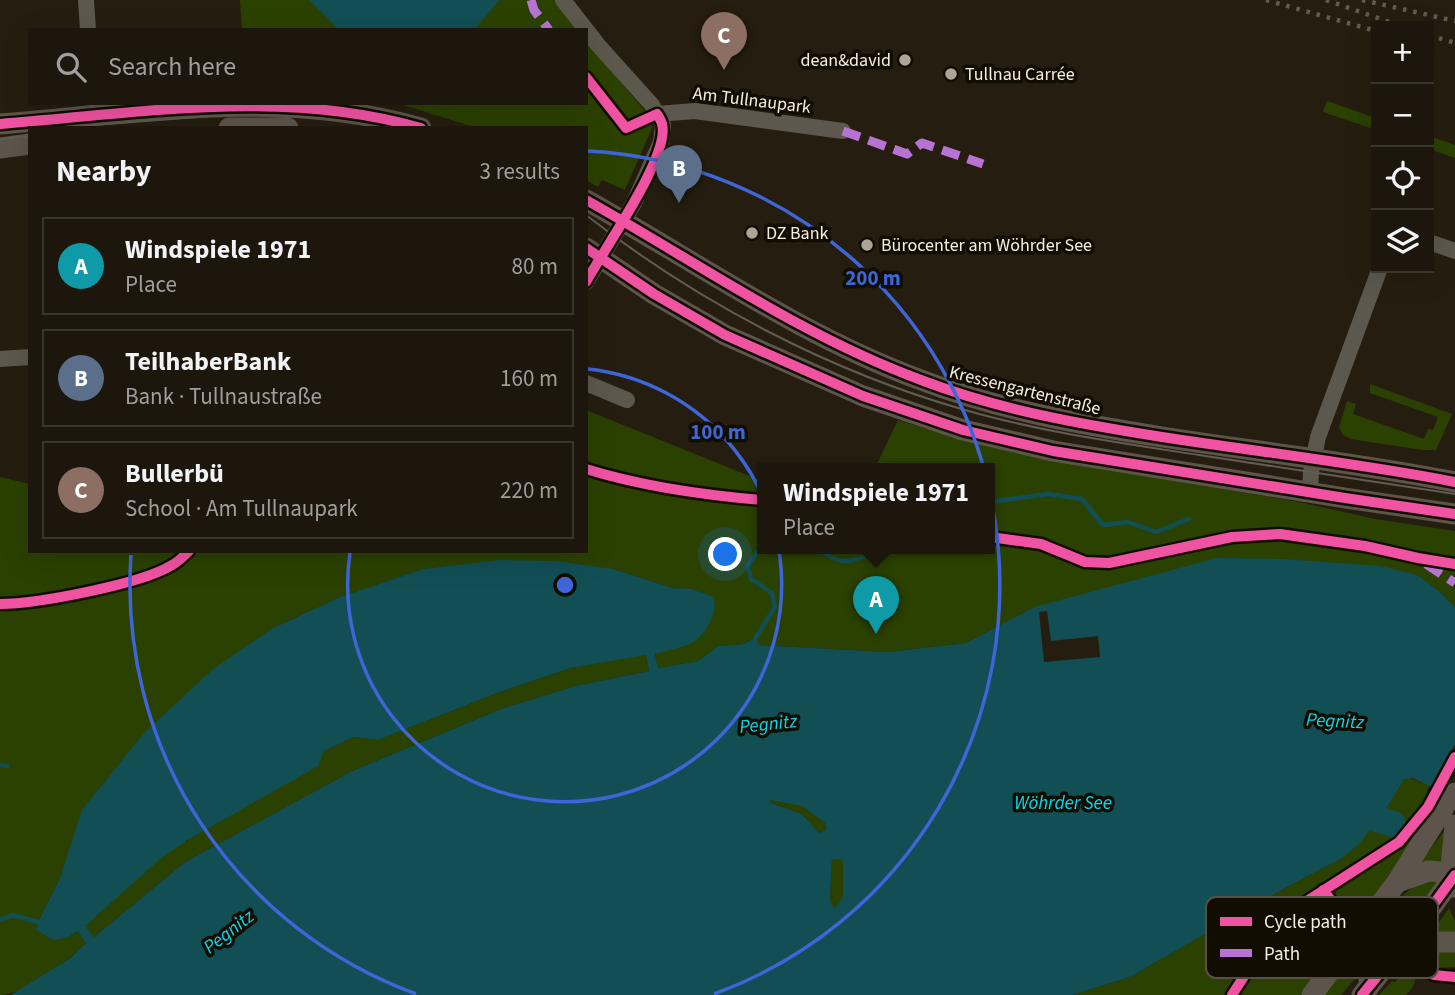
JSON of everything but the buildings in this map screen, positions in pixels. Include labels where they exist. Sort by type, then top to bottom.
[{"type":"main road","points":[[0,124],[91,110],[271,106],[346,111],[412,126]]},
{"type":"main road","points":[[0,148],[28,144]]},
{"type":"main road","name":"Kressengartenstraße","points":[[588,201],[816,335],[922,381],[990,403],[1065,421],[1352,463],[1455,482]]},
{"type":"main road","points":[[594,253],[725,335],[845,388],[963,430],[1030,446],[1455,514]]},
{"type":"main road","points":[[1411,507],[1455,527]]},
{"type":"main road","points":[[1387,897],[1451,797]]},
{"type":"main road","points":[[1438,900],[1454,879],[1455,825]]},
{"type":"main road","points":[[1397,883],[1429,871],[1454,879]]},
{"type":"main road","points":[[1312,995],[1326,978]]},
{"type":"street","points":[[86,0],[88,28]]},
{"type":"street","points":[[563,0],[585,28]]},
{"type":"street","points":[[588,32],[652,105],[663,125],[661,142],[624,222],[594,253],[588,275]]},
{"type":"street","name":"Am Tullnaupark","points":[[657,114],[695,111],[843,131]]},
{"type":"street","points":[[1434,244],[1455,251]]},
{"type":"street","points":[[1310,492],[1318,437],[1378,273]]},
{"type":"street","points":[[0,359],[28,357]]},
{"type":"street","points":[[588,384],[627,400]]},
{"type":"green space","points":[[240,0],[556,0],[576,28],[242,28]]},
{"type":"green space","points":[[588,43],[650,117],[652,128],[625,190],[602,180],[598,187],[588,181],[588,126],[471,126],[403,105],[588,105]]},
{"type":"green space","points":[[1327,101],[1371,116],[1371,128],[1323,112]]},
{"type":"green space","points":[[1434,138],[1455,145],[1455,158],[1434,151]]},
{"type":"green space","points":[[1370,384],[1452,414],[1436,450],[1351,439],[1343,435],[1339,427],[1347,401],[1356,404],[1353,414],[1424,439],[1428,429],[1433,430],[1438,417],[1370,393]]},
{"type":"green space","points":[[588,411],[757,479],[757,554],[995,554],[995,463],[877,463],[898,420],[974,443],[1045,459],[1455,531],[1455,607],[1440,592],[1034,607],[966,643],[888,652],[758,645],[756,637],[744,644],[718,646],[698,661],[658,668],[655,654],[712,596],[692,589],[673,588],[613,569],[423,569],[340,597],[273,628],[185,842],[324,751],[354,737],[378,740],[497,693],[571,668],[646,654],[649,671],[575,686],[501,709],[352,771],[185,862],[94,937],[84,926],[69,852],[60,878],[38,922],[69,937],[77,931],[86,943],[34,983],[11,994],[0,995],[0,477],[28,484],[28,553],[588,553]]},
{"type":"green space","points":[[1409,777],[1429,786],[1418,818],[1424,824],[1374,897],[1269,897],[1341,859],[1389,804],[1401,781]]},
{"type":"green space","points":[[770,799],[802,806],[825,823],[826,830],[819,833],[802,814],[771,803]]},
{"type":"green space","points":[[1444,831],[1443,861],[1422,864],[1421,862]]},
{"type":"green space","points":[[832,859],[843,860],[843,898],[834,910],[830,899]]},
{"type":"green space","points":[[1428,879],[1439,882],[1428,897],[1401,897]]},
{"type":"green space","points":[[1449,908],[1455,921],[1455,936],[1438,933],[1438,924]]},
{"type":"green space","points":[[1206,933],[1206,978],[1315,978],[1301,995],[1072,995],[1130,977]]},
{"type":"green space","points":[[1455,950],[1455,967],[1438,968],[1438,951]]},
{"type":"green space","points":[[1338,978],[1356,978],[1341,995],[1324,995]]},
{"type":"green space","points":[[1399,978],[1415,978],[1406,995],[1379,995],[1392,981],[1395,982]]},
{"type":"water","points":[[309,0],[499,0],[476,28],[337,28]]},
{"type":"water","name":"Wöhrder See","points":[[1217,558],[1282,559],[1381,566],[1417,575],[1455,607],[1455,799],[1413,778],[1404,779],[1360,843],[1341,859],[1269,897],[1206,897],[1206,933],[1130,977],[1072,995],[11,995],[69,959],[86,943],[77,931],[69,937],[54,940],[36,930],[38,922],[60,878],[82,810],[144,733],[212,670],[273,628],[340,597],[423,569],[500,560],[556,561],[613,569],[673,588],[692,589],[712,596],[714,612],[702,635],[683,647],[655,654],[658,668],[698,661],[718,646],[744,644],[756,637],[759,645],[888,652],[966,643],[1034,607]],"holes":[[[646,655],[649,671],[575,686],[501,709],[352,771],[185,862],[94,937],[85,926],[159,860],[184,842],[318,766],[324,751],[354,737],[378,740],[497,693],[571,668]],[[770,800],[802,806],[825,823],[826,830],[819,833],[802,814],[771,803]],[[832,859],[843,860],[843,897],[834,909],[830,899]]]},
{"type":"pier","points":[[1047,611],[1051,641],[1098,636],[1100,657],[1044,662],[1039,612]]},
{"type":"pier","points":[[1455,744],[1455,803],[1431,791]]},
{"type":"waterway","points":[[995,501],[1048,494],[1082,499],[1103,525],[1128,522],[1156,532],[1189,519]]},
{"type":"waterway","points":[[756,637],[775,607],[772,593],[751,579],[748,566],[757,552]]},
{"type":"waterway","points":[[826,554],[841,561],[853,560],[866,554]]},
{"type":"waterway","points":[[0,765],[7,766]]},
{"type":"waterway","points":[[1377,819],[1393,824]]},
{"type":"waterway","points":[[0,920],[13,915],[38,922]]},
{"type":"tram line","points":[[80,126],[250,113],[345,119],[384,126]]},
{"type":"tram line","points":[[0,139],[28,136]]},
{"type":"tram line","points":[[588,216],[673,277],[719,305],[814,354],[914,394],[994,418],[1081,436],[1455,494]]},
{"type":"railway","points":[[1266,0],[1371,30]]},
{"type":"railway","points":[[1326,0],[1387,21]]},
{"type":"railway","points":[[1362,0],[1455,21]]},
{"type":"railway","points":[[1434,37],[1455,43]]},
{"type":"marked path","points":[[531,0],[534,10],[548,28]]},
{"type":"marked path","points":[[843,131],[907,154],[922,143],[983,164]]},
{"type":"marked path","points":[[1426,564],[1455,583]]},
{"type":"cycle path","points":[[588,80],[626,128],[657,114],[662,124],[662,138],[646,180],[588,279]]},
{"type":"cycle path","points":[[0,124],[158,110],[264,106],[369,116],[412,126]]},
{"type":"cycle path","points":[[588,201],[792,320],[877,362],[950,391],[1010,408],[1101,427],[1455,482]]},
{"type":"cycle path","points":[[588,249],[654,294],[725,335],[863,396],[963,430],[1053,451],[1455,514]]},
{"type":"cycle path","points":[[588,470],[673,489],[757,500]]},
{"type":"cycle path","points":[[995,538],[1041,544],[1085,562],[1109,563],[1232,537],[1280,534],[1365,546],[1455,564]]},
{"type":"cycle path","points":[[0,604],[62,597],[114,586],[157,572],[179,561],[187,553]]},
{"type":"cycle path","points":[[1313,897],[1399,842],[1428,807],[1455,757]]},
{"type":"cycle path","points":[[1438,898],[1455,875]]},
{"type":"cycle path","points":[[1323,890],[1329,897]]},
{"type":"cycle path","points":[[1438,975],[1455,977]]},
{"type":"cycle path","points":[[1232,995],[1243,978]]},
{"type":"cycle path","points":[[1362,995],[1376,978]]},
{"type":"place","name":"dean&david","points":[[905,60]]},
{"type":"place","name":"Bullerbü","points":[[724,70]]},
{"type":"place","name":"Tullnau Carrée","points":[[951,74]]},
{"type":"place","name":"TeilhaberBank","points":[[679,203]]},
{"type":"place","name":"DZ Bank","points":[[752,233]]},
{"type":"place","name":"Bürocenter am Wöhrder See","points":[[867,245]]},
{"type":"place","name":"Windspiele 1971","points":[[876,634]]},
{"type":"water label","name":"Pegnitz","points":[[1335,720]]},
{"type":"water label","name":"Pegnitz","points":[[768,723]]},
{"type":"water label","name":"Pegnitz","points":[[228,931]]}]
